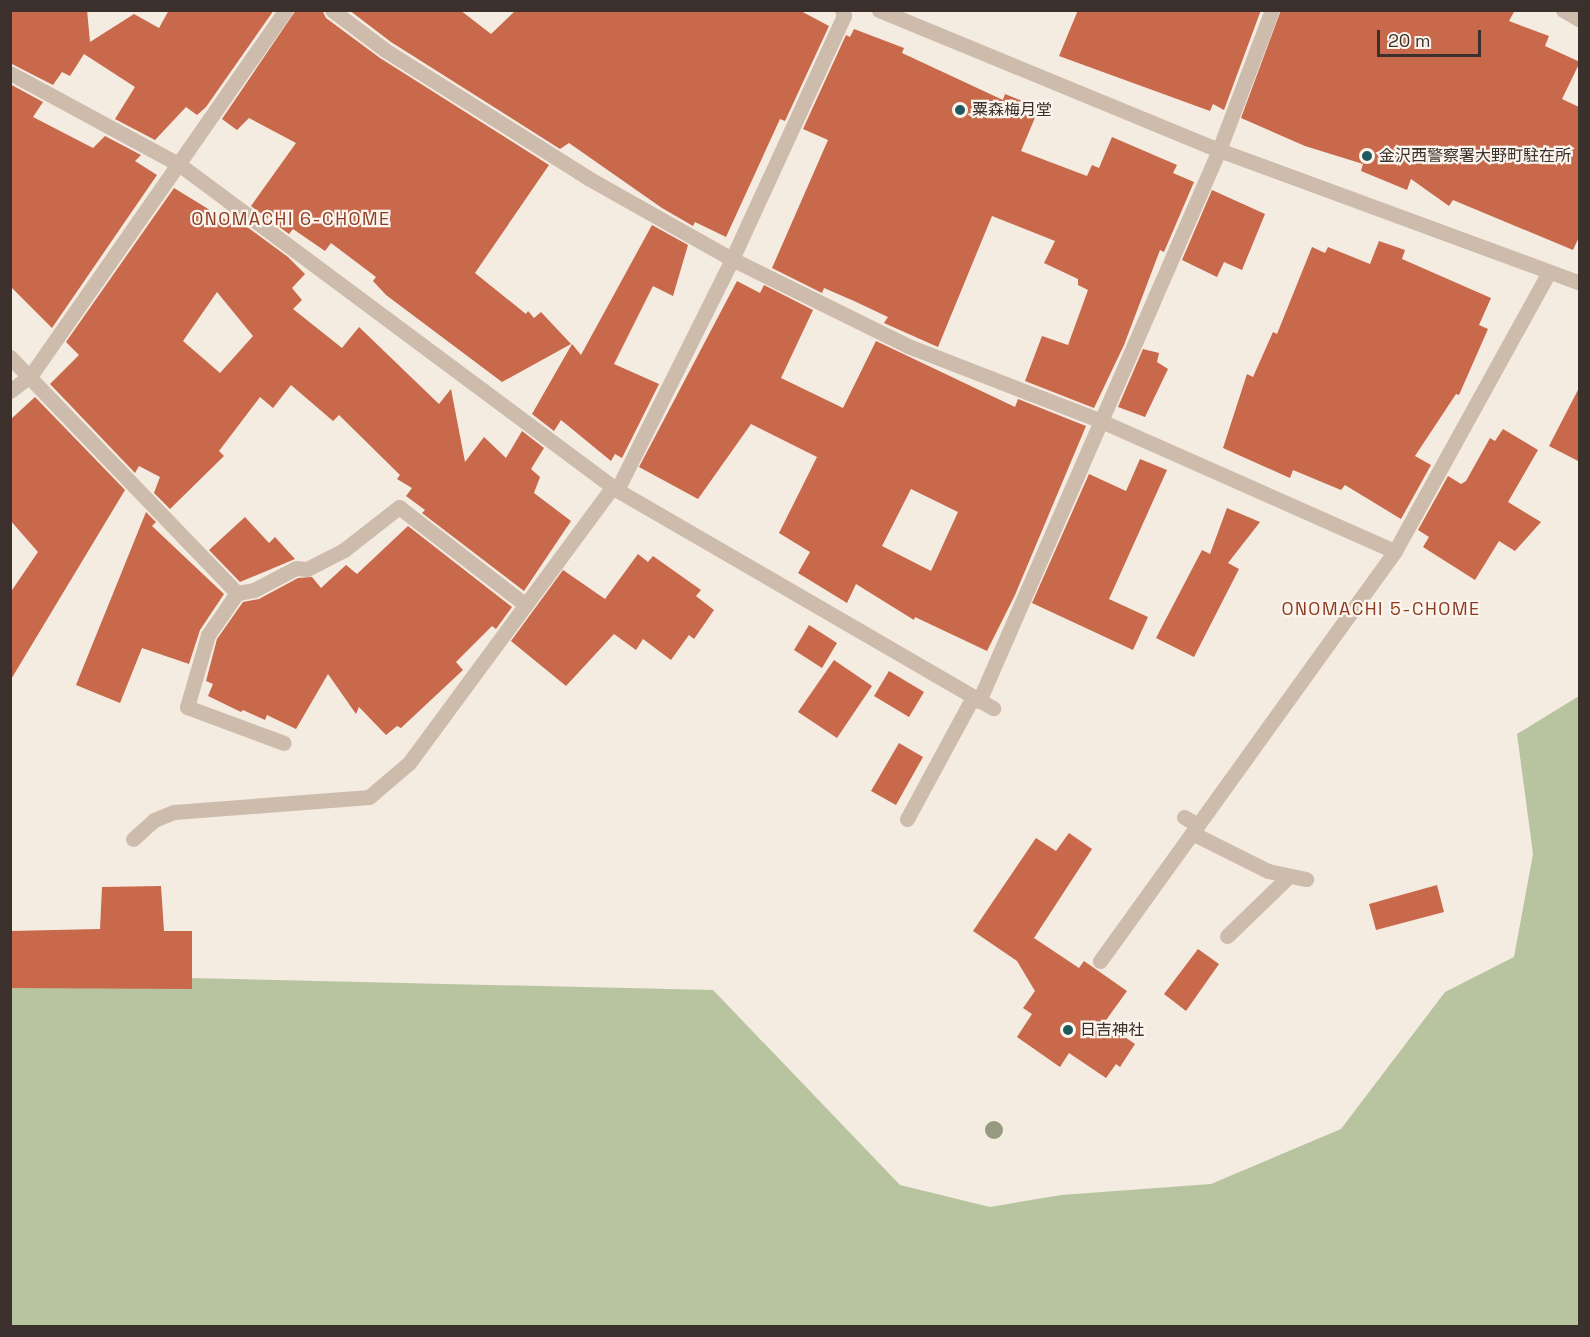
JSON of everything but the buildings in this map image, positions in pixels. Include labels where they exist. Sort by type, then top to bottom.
[{"type":"street","points":[[10,391],[31,375],[180,165],[286,10]]},
{"type":"street","points":[[332,10],[385,50],[588,178],[732,259],[908,346],[1101,421],[1395,551]]},
{"type":"street","points":[[133,839],[154,820],[174,812],[369,797],[409,763],[615,488],[732,259],[844,16],[842,10]]},
{"type":"street","points":[[879,10],[1219,150],[1580,284]]},
{"type":"street","points":[[907,819],[976,699],[1219,150],[1272,10]]},
{"type":"street","points":[[1563,10],[1580,20]]},
{"type":"street","points":[[10,73],[180,165],[615,488],[993,708]]},
{"type":"street","points":[[1100,961],[1395,551],[1549,272]]},
{"type":"street","points":[[10,357],[31,375],[237,593]]},
{"type":"street","points":[[284,743],[187,707],[208,635],[237,593],[254,590],[296,568],[307,569],[344,550],[399,507],[526,605]]},
{"type":"street","points":[[1184,817],[1195,829],[1288,877],[1306,879]]},
{"type":"street","points":[[1227,936],[1288,877]]},
{"type":"green space","points":[[1579,696],[1579,1326],[11,1326],[11,978],[54,975],[713,990],[900,1185],[990,1207],[1061,1195],[1211,1184],[1341,1129],[1445,992],[1514,957],[1533,854],[1517,734]]},
{"type":"place","name":"粟森梅月堂","points":[[960,110]]},
{"type":"place","name":"金沢西警察署大野町駐在所","points":[[1367,156]]},
{"type":"place","name":"日吉神社","points":[[1068,1030]]},
{"type":"district","name":"ONOMACHI 6-CHOME","points":[[291,219]]},
{"type":"district","name":"ONOMACHI 5-CHOME","points":[[1381,609]]}]
